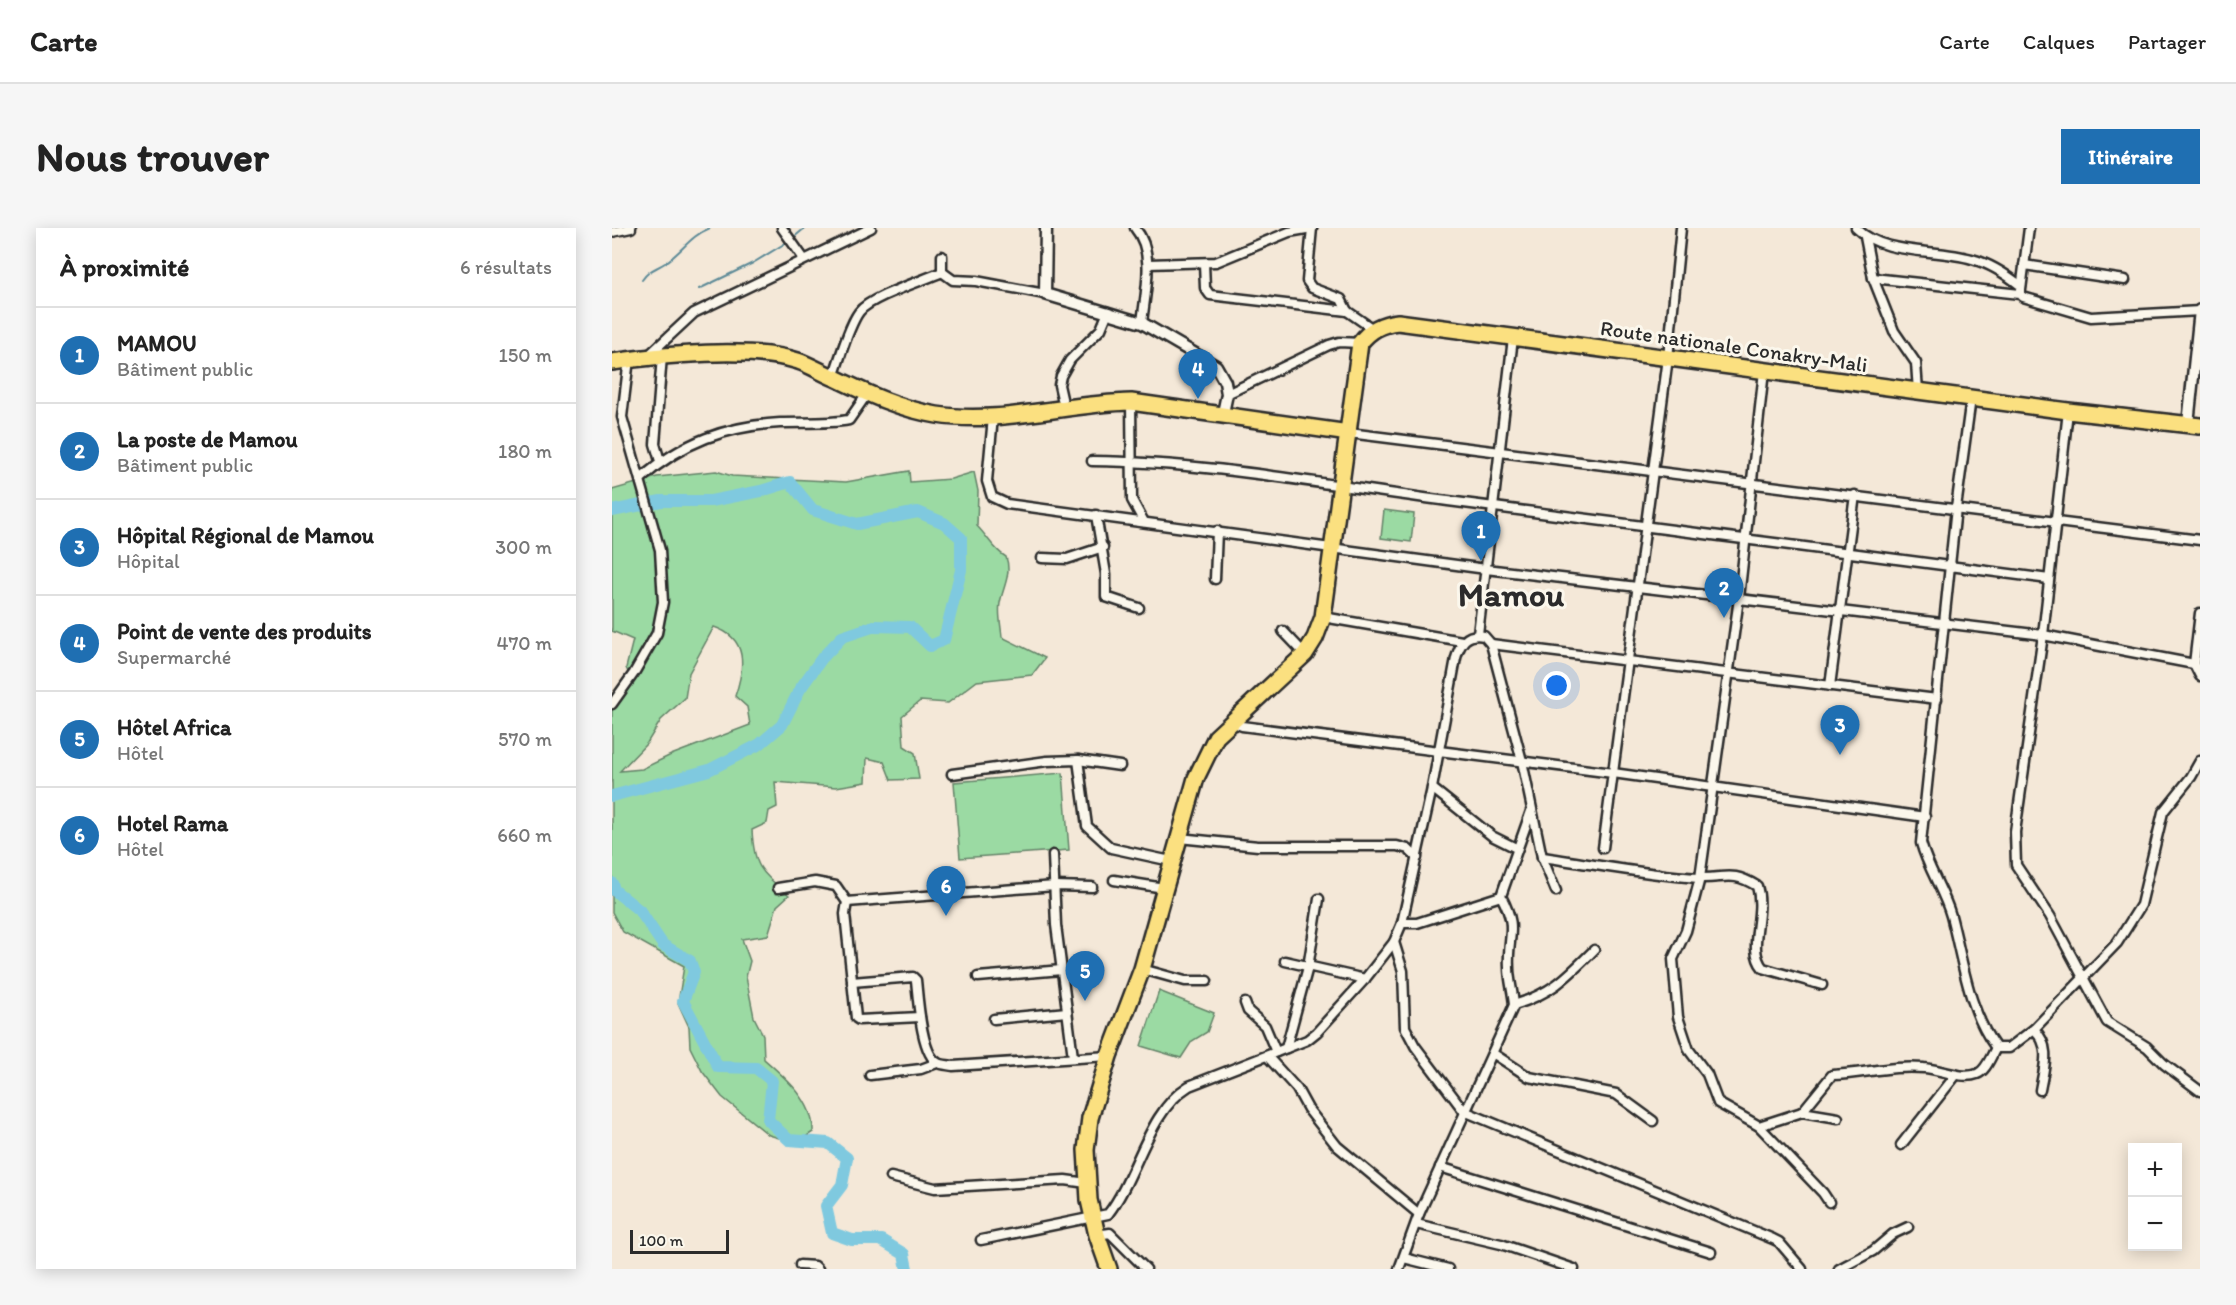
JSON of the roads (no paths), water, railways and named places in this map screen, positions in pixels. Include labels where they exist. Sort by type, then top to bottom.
[{"type":"highway","name":"Route nationale Conakry-Mali","points":[[1373,329],[1398,322],[1918,392],[2194,425]]},
{"type":"highway","points":[[1109,1269],[1092,1217],[1087,1183],[1090,1118],[1142,969],[1196,778],[1216,737],[1305,654],[1315,638],[1323,617],[1360,343],[1373,329]]},
{"type":"highway","points":[[612,362],[654,357],[773,356],[798,361],[896,406],[939,416],[993,417],[1064,407],[1131,402],[1223,413],[1349,433]]},
{"type":"street","points":[[612,232],[631,228]]},
{"type":"street","points":[[782,228],[804,259]]},
{"type":"street","points":[[660,461],[655,444],[654,357],[694,313],[871,228]]},
{"type":"street","points":[[1045,294],[1046,228]]},
{"type":"street","points":[[1135,228],[1144,244],[1148,264],[1142,323]]},
{"type":"street","points":[[1148,264],[1204,263],[1233,257],[1289,232],[1312,228],[1308,281],[1312,288],[1341,299],[1347,311]]},
{"type":"street","points":[[1603,848],[1643,528],[1668,358],[1681,228]]},
{"type":"street","points":[[1856,228],[1865,237],[1883,244],[1973,259],[1999,270],[2021,290]]},
{"type":"street","points":[[2029,228],[2021,290],[2023,297],[2091,317],[2200,311],[2194,425]]},
{"type":"street","points":[[1865,237],[1874,278],[1894,331],[1916,363],[1918,392]]},
{"type":"street","points":[[942,256],[942,272]]},
{"type":"street","points":[[1204,263],[1205,288],[1210,295],[1347,311],[1373,329]]},
{"type":"street","points":[[2024,265],[2125,280]]},
{"type":"street","points":[[942,272],[953,280],[976,281],[1045,294],[1142,323],[1216,366],[1223,375],[1227,394],[1223,413]]},
{"type":"street","points":[[832,377],[858,313],[871,300],[887,296],[942,272]]},
{"type":"street","points":[[1874,278],[2021,290]]},
{"type":"street","points":[[1064,407],[1059,385],[1061,376],[1070,360],[1101,329],[1108,312]]},
{"type":"street","points":[[1478,634],[1514,338]]},
{"type":"street","points":[[1227,394],[1329,345],[1339,342],[1360,343]]},
{"type":"street","points":[[612,704],[634,674],[657,633],[663,602],[660,550],[642,478],[636,470],[622,417],[628,359]]},
{"type":"street","points":[[1764,371],[1738,598],[1700,878],[1686,931],[1673,959],[1678,1017],[1689,1050],[1702,1065],[1718,1103],[1759,1126],[1829,1202]]},
{"type":"street","points":[[642,478],[660,461],[713,434],[742,426],[849,420],[867,394]]},
{"type":"street","points":[[1971,398],[1956,508],[1921,843],[1926,860],[1951,916],[1980,1024],[1995,1048]]},
{"type":"street","points":[[1131,402],[1132,500],[1144,522]]},
{"type":"street","points":[[2068,411],[2043,634],[2015,832],[2016,865],[2050,916],[2107,1022],[2146,1047],[2164,1064],[2200,1091]]},
{"type":"street","points":[[993,417],[987,481],[992,497],[1007,504],[1332,546],[1486,569],[2043,634],[2194,664]]},
{"type":"street","points":[[1349,433],[2200,540]]},
{"type":"street","points":[[1092,461],[1131,461],[1219,470],[1643,528],[2049,579]]},
{"type":"street","points":[[1830,686],[1855,495]]},
{"type":"street","points":[[1096,515],[1102,547],[1106,597],[1139,608]]},
{"type":"street","points":[[1215,579],[1217,531]]},
{"type":"street","points":[[1042,558],[1067,559],[1102,547]]},
{"type":"street","points":[[2200,613],[2194,664],[2200,676]]},
{"type":"street","points":[[1323,617],[1462,642],[1478,634],[1484,636],[1491,644],[1522,761],[1542,857],[1556,891]]},
{"type":"street","points":[[1283,631],[1305,654]]},
{"type":"street","points":[[981,1240],[1105,1216],[1110,1212],[1164,1110],[1178,1094],[1286,1048],[1317,1032],[1365,979],[1394,942],[1402,923],[1432,788],[1456,658],[1462,642]]},
{"type":"street","points":[[1491,644],[1937,699]]},
{"type":"street","points":[[612,688],[622,690]]},
{"type":"street","points":[[1231,722],[1242,726],[1522,761],[1925,817]]},
{"type":"street","points":[[952,774],[1078,760],[1120,766]]},
{"type":"street","points":[[1078,760],[1087,826],[1111,848],[1172,861]]},
{"type":"street","points":[[1995,1048],[2009,1048],[2034,1029],[2118,943],[2141,905],[2163,812],[2191,777],[2200,760]]},
{"type":"street","points":[[1432,788],[1497,840],[1516,848]]},
{"type":"street","points":[[1400,1269],[1419,1214],[1464,1111],[1494,1054],[1514,1005],[1513,985],[1508,971],[1513,922],[1501,896],[1516,848],[1532,810]]},
{"type":"street","points":[[1179,837],[1258,846],[1397,846],[1408,849],[1417,858]]},
{"type":"street","points":[[1053,855],[1056,925],[1073,1057]]},
{"type":"street","points":[[1542,857],[1700,878],[1731,875],[1757,886],[1761,900],[1761,916],[1756,933],[1757,961],[1763,968],[1822,985]]},
{"type":"street","points":[[1114,880],[1164,888]]},
{"type":"street","points":[[778,888],[815,882],[836,886],[847,902],[845,914],[856,1018],[859,1020],[920,1017]]},
{"type":"street","points":[[847,902],[1055,886],[1092,887]]},
{"type":"street","points":[[1402,923],[1417,923],[1501,896]]},
{"type":"street","points":[[1286,1048],[1308,967],[1319,899]]},
{"type":"street","points":[[1394,942],[1401,962],[1403,1014],[1409,1037],[1464,1111],[1773,1239],[1802,1269]]},
{"type":"street","points":[[1514,1005],[1557,986],[1594,951]]},
{"type":"street","points":[[1285,961],[1365,979]]},
{"type":"street","points":[[1142,969],[1185,981],[1207,981]]},
{"type":"street","points":[[978,977],[1062,970]]},
{"type":"street","points":[[852,982],[913,977],[916,980],[920,1017],[929,1054],[937,1063]]},
{"type":"street","points":[[1245,1004],[1248,1011],[1265,1026],[1276,1052]]},
{"type":"street","points":[[994,1019],[1067,1012]]},
{"type":"street","points":[[2034,1029],[2043,1037],[2047,1048],[2040,1090]]},
{"type":"street","points":[[1802,1112],[1832,1075],[1911,1067],[1944,1070],[1956,1076],[1981,1072],[1995,1048]]},
{"type":"street","points":[[1494,1054],[1529,1077],[1616,1094],[1653,1121]]},
{"type":"street","points":[[870,1075],[921,1069],[937,1063],[953,1066],[1110,1056]]},
{"type":"street","points":[[1267,1056],[1297,1089],[1308,1109],[1337,1146],[1419,1214]]},
{"type":"street","points":[[1901,1145],[1956,1076]]},
{"type":"street","points":[[1759,1126],[1802,1112],[1838,1118]]},
{"type":"street","points":[[1440,1167],[1711,1252]]},
{"type":"street","points":[[891,1177],[935,1188],[1065,1180],[1087,1183]]},
{"type":"street","points":[[1416,1224],[1501,1244],[1574,1269]]},
{"type":"street","points":[[1839,1269],[1873,1251],[1893,1234],[1908,1227]]},
{"type":"street","points":[[1097,1235],[1110,1233],[1146,1269]]},
{"type":"street","points":[[1404,1257],[1448,1269]]},
{"type":"street","points":[[800,1265],[815,1266],[818,1269]]},
{"type":"waterway","points":[[642,280],[671,259],[697,235],[710,228]]},
{"type":"waterway","points":[[793,238],[805,228]]},
{"type":"waterway","points":[[699,289],[753,263],[789,241]]},
{"type":"waterway","points":[[612,511],[661,501],[711,501],[761,491],[790,482],[813,510],[857,524],[918,512],[944,523],[961,538],[961,570],[944,640],[930,646],[910,627],[875,626],[842,637],[822,658],[800,689],[782,725],[760,744],[709,770],[612,796]]},
{"type":"waterway","points":[[612,883],[614,890],[640,911],[663,945],[690,961],[694,972],[683,1001],[718,1067],[756,1068],[772,1081],[768,1120],[789,1140],[828,1143],[847,1158],[842,1185],[826,1206],[832,1233],[852,1240],[881,1240],[904,1254],[907,1269]]},
{"type":"place","name":"Point de vente des produits","points":[[1198,399]]},
{"type":"place","name":"MAMOU","points":[[1481,561]]},
{"type":"place","name":"La poste de Mamou","points":[[1724,618]]},
{"type":"place","name":"Hôpital Régional de Mamou","points":[[1840,755]]},
{"type":"place","name":"Hotel Rama","points":[[946,916]]},
{"type":"place","name":"Hôtel Africa","points":[[1085,1001]]},
{"type":"district","name":"Mamou","points":[[1511,594]]}]
